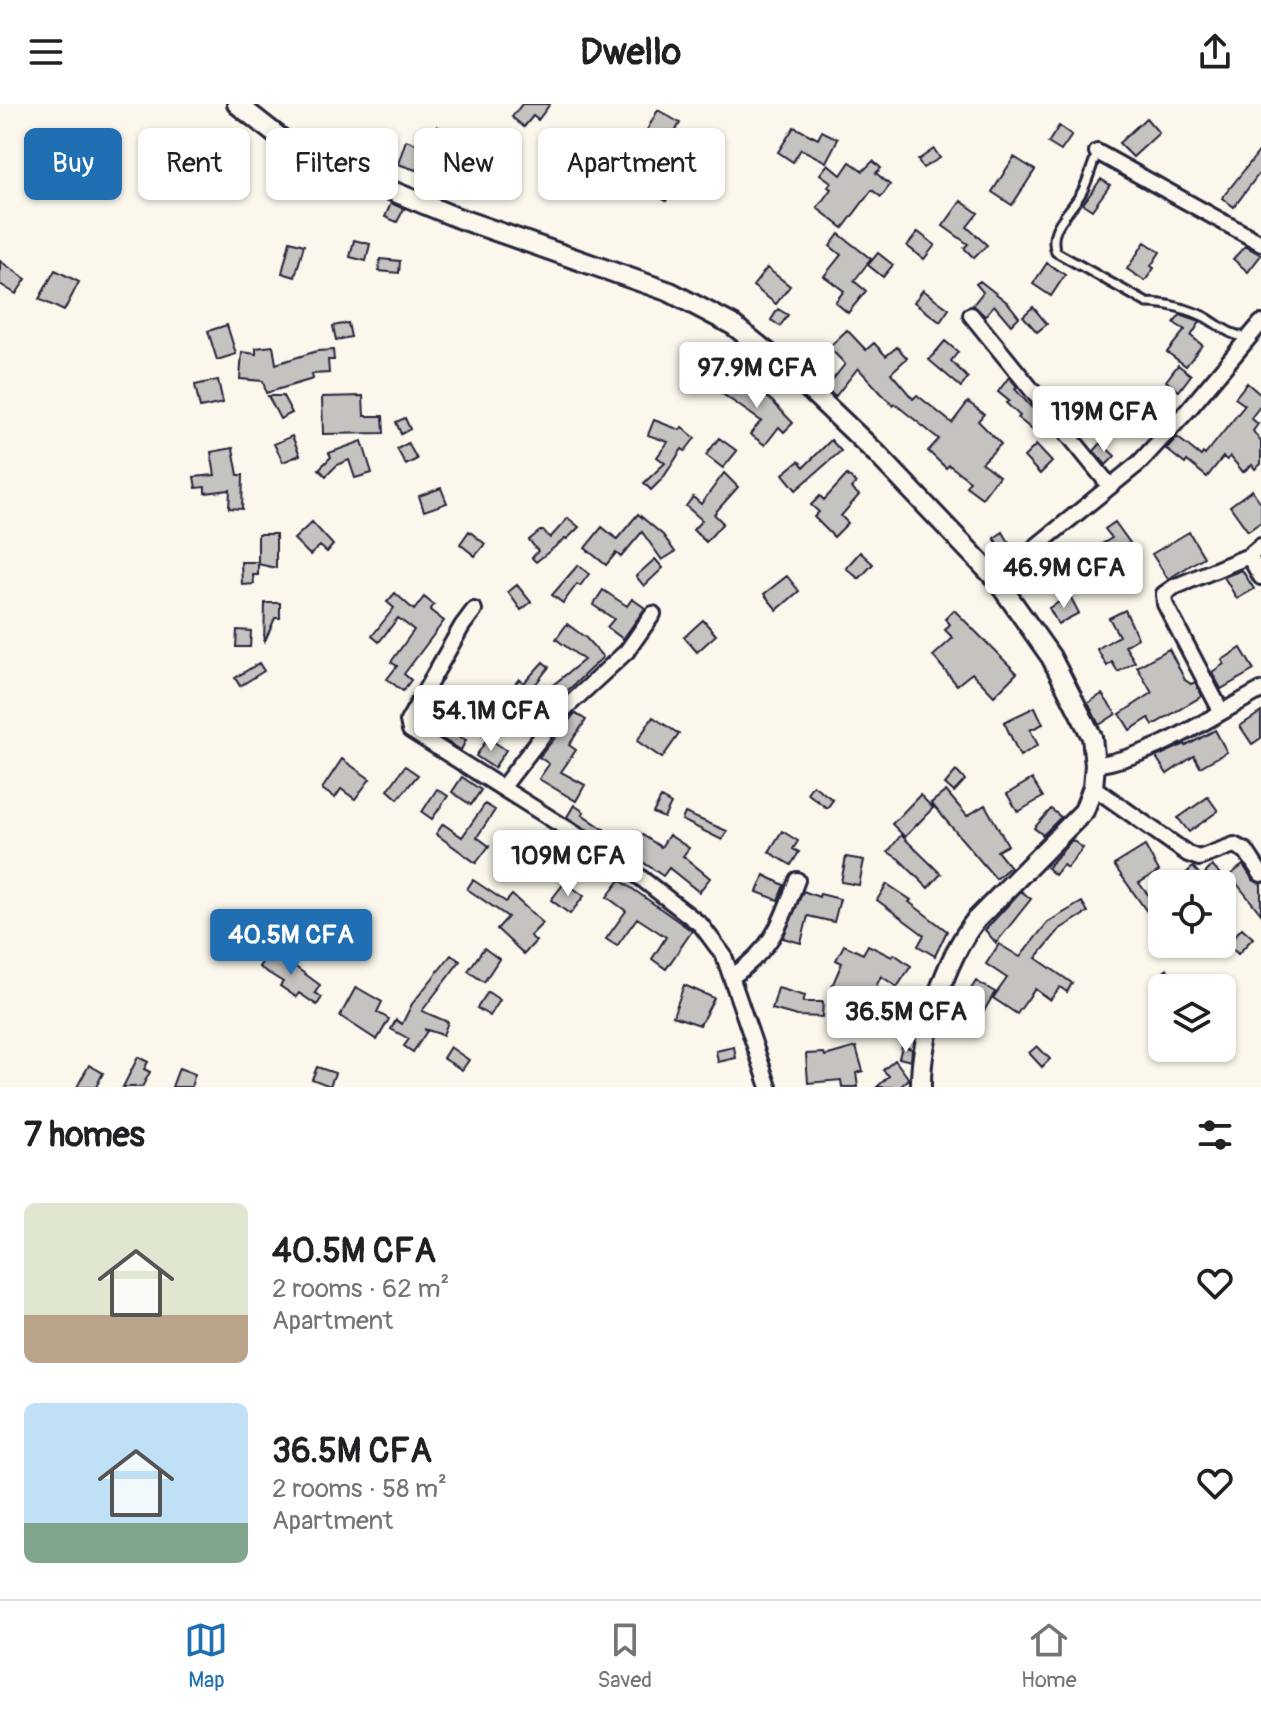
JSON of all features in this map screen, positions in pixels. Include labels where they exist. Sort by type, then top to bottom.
[{"type":"street","points":[[237,104],[292,147],[344,171],[458,218],[670,292],[733,325],[787,368],[877,454],[996,579],[1051,657],[1092,737],[1095,765],[1093,787],[1084,811],[976,920],[952,955],[931,1023],[921,1087]]},
{"type":"street","points":[[1097,152],[1261,243]]},
{"type":"street","points":[[971,315],[1110,486]]},
{"type":"street","points":[[996,579],[1139,463],[1261,323]]},
{"type":"street","points":[[1221,711],[1165,604],[1164,594],[1249,556],[1261,546]]},
{"type":"street","points":[[1249,556],[1261,577]]},
{"type":"street","points":[[474,610],[407,726],[623,864],[701,925],[724,956],[769,1087]]},
{"type":"street","points":[[502,788],[559,714],[627,651],[653,614]]},
{"type":"street","points":[[1095,765],[1123,761],[1153,749],[1261,690]]},
{"type":"street","points":[[1093,787],[1188,854],[1199,858],[1234,845],[1246,851],[1261,874]]},
{"type":"street","points":[[732,977],[767,948],[781,923],[797,880]]},
{"type":"lane","points":[[1097,152],[1082,191],[1054,232],[1052,242],[1056,252],[1147,303],[1161,303],[1202,315],[1236,336],[1249,337]]},
{"type":"building","points":[[522,104],[550,104],[538,120],[533,116],[524,127],[512,117]]},
{"type":"building","points":[[658,110],[680,123],[677,128],[648,128]]},
{"type":"building","points":[[1146,118],[1159,133],[1133,157],[1119,143]]},
{"type":"building","points":[[1059,126],[1072,135],[1061,151],[1048,143]]},
{"type":"building","points":[[794,127],[818,139],[822,131],[838,139],[826,162],[801,149],[793,162],[778,152]]},
{"type":"building","points":[[406,140],[414,143],[414,169],[398,164]]},
{"type":"building","points":[[934,149],[940,158],[923,168],[918,160]]},
{"type":"building","points":[[1261,149],[1261,171],[1234,207],[1222,198]]},
{"type":"building","points":[[1014,157],[1035,170],[1012,205],[992,192]]},
{"type":"building","points":[[873,161],[881,168],[876,173],[890,185],[881,197],[872,190],[843,228],[817,208],[831,189],[828,187],[831,182],[820,174],[828,164],[841,175],[850,162],[863,171]]},
{"type":"building","points":[[1101,179],[1110,185],[1092,210],[1083,204]]},
{"type":"building","points":[[961,201],[978,213],[967,227],[987,245],[974,258],[964,248],[968,244],[943,226]]},
{"type":"building","points":[[391,203],[404,209],[397,222],[385,217]]},
{"type":"building","points":[[918,232],[935,245],[924,259],[907,246]]},
{"type":"building","points":[[839,234],[871,259],[854,281],[866,291],[848,313],[835,302],[844,291],[824,276],[841,255],[830,246]]},
{"type":"building","points":[[354,240],[370,244],[366,261],[350,257]]},
{"type":"building","points":[[290,241],[304,245],[295,277],[282,273]]},
{"type":"building","points":[[1145,242],[1160,252],[1145,281],[1127,269]]},
{"type":"building","points":[[1245,246],[1261,255],[1248,272],[1233,259]]},
{"type":"building","points":[[878,253],[893,265],[883,277],[868,265]]},
{"type":"building","points":[[380,259],[400,261],[399,273],[379,271]]},
{"type":"building","points":[[0,261],[26,279],[16,294],[0,284]]},
{"type":"building","points":[[1047,263],[1065,275],[1051,296],[1033,284]]},
{"type":"building","points":[[767,268],[790,286],[776,304],[753,286]]},
{"type":"building","points":[[55,270],[79,282],[64,311],[39,299]]},
{"type":"building","points":[[980,281],[1008,303],[1019,317],[1011,325],[994,305],[985,316],[973,305],[983,292],[976,284]]},
{"type":"building","points":[[923,290],[949,309],[940,322],[914,302]]},
{"type":"building","points":[[1033,307],[1047,324],[1037,332],[1023,316]]},
{"type":"building","points":[[778,309],[788,315],[780,326],[771,320]]},
{"type":"building","points":[[1180,315],[1200,322],[1191,336],[1202,345],[1186,366],[1167,352],[1185,330],[1174,323]]},
{"type":"building","points":[[348,323],[351,337],[336,340],[333,326]]},
{"type":"building","points":[[227,325],[236,354],[217,360],[208,331]]},
{"type":"building","points":[[847,330],[866,350],[874,343],[886,356],[897,347],[907,358],[891,373],[913,399],[917,395],[952,423],[968,402],[984,414],[978,421],[1001,444],[982,463],[999,476],[982,498],[966,486],[970,481],[949,465],[946,468],[928,451],[939,439],[895,404],[893,406],[858,368],[835,397],[826,388],[845,364],[829,347]]},
{"type":"building","points":[[945,341],[958,352],[951,361],[968,378],[961,387],[929,360]]},
{"type":"building","points":[[273,346],[276,364],[317,351],[333,350],[334,360],[328,360],[329,373],[312,374],[313,379],[266,393],[263,381],[240,379],[242,352],[256,354],[256,348]]},
{"type":"building","points":[[1178,365],[1191,375],[1179,391],[1166,381]]},
{"type":"building","points":[[1009,377],[1017,387],[1015,389],[1050,428],[1042,438],[1018,418],[1020,416],[1006,403],[1009,401],[998,392]]},
{"type":"building","points":[[721,378],[742,393],[749,383],[793,423],[784,432],[779,427],[765,445],[750,434],[761,421],[714,388]]},
{"type":"building","points":[[218,380],[223,403],[200,408],[195,385]]},
{"type":"building","points":[[1247,383],[1261,395],[1261,405],[1251,418],[1258,424],[1253,431],[1261,442],[1261,464],[1255,469],[1252,465],[1243,472],[1230,456],[1227,460],[1223,457],[1207,477],[1166,449],[1177,437],[1201,456],[1203,453],[1205,455],[1245,405],[1235,398]]},
{"type":"building","points":[[1110,394],[1130,413],[1116,427],[1112,423],[1104,431],[1089,416]]},
{"type":"building","points":[[268,396],[283,396],[292,413],[280,419]]},
{"type":"building","points":[[363,396],[364,416],[383,416],[384,433],[323,434],[322,397]]},
{"type":"building","points":[[405,418],[410,429],[401,434],[396,422]]},
{"type":"building","points":[[654,420],[680,430],[682,427],[695,438],[685,451],[682,449],[651,490],[644,483],[665,463],[657,457],[668,442],[648,435]]},
{"type":"building","points":[[292,436],[300,455],[283,462],[274,444]]},
{"type":"building","points":[[719,438],[737,451],[723,468],[706,455]]},
{"type":"building","points":[[831,440],[841,451],[796,490],[783,474],[799,461],[804,467]]},
{"type":"building","points":[[362,441],[372,473],[355,478],[349,460],[337,465],[326,476],[319,469],[331,457],[329,453]]},
{"type":"building","points":[[408,443],[417,459],[406,465],[397,449]]},
{"type":"building","points":[[1101,443],[1115,456],[1106,465],[1094,451]]},
{"type":"building","points":[[1036,445],[1052,462],[1040,474],[1024,457]]},
{"type":"building","points":[[233,448],[238,475],[243,475],[242,509],[229,508],[230,490],[205,493],[205,487],[196,488],[194,477],[215,475],[211,452]]},
{"type":"building","points":[[724,473],[738,487],[714,514],[723,523],[706,542],[693,530],[702,520],[686,506],[693,497],[701,504]]},
{"type":"building","points":[[847,475],[856,483],[851,488],[859,495],[841,516],[848,523],[834,537],[814,517],[819,512],[811,505],[820,496],[824,500]]},
{"type":"building","points":[[441,488],[447,503],[424,511],[419,496]]},
{"type":"building","points":[[1252,490],[1261,503],[1261,522],[1248,531],[1230,506]]},
{"type":"building","points":[[638,514],[663,535],[675,552],[662,560],[642,532],[621,557],[616,553],[606,565],[585,548],[602,527],[617,539]]},
{"type":"building","points":[[568,518],[579,527],[536,562],[532,558],[538,551],[529,540],[540,531],[550,538]]},
{"type":"building","points":[[312,522],[333,545],[327,552],[320,546],[310,555],[294,539]]},
{"type":"building","points":[[1115,522],[1130,543],[1058,588],[1044,570],[1070,551],[1076,559],[1112,538],[1105,529]]},
{"type":"building","points":[[469,531],[485,544],[475,556],[460,544]]},
{"type":"building","points":[[1003,532],[1010,544],[1001,549],[994,538]]},
{"type":"building","points":[[1189,532],[1204,557],[1168,579],[1152,554]]},
{"type":"building","points":[[258,534],[276,534],[276,568],[258,564],[258,575],[253,575],[254,584],[242,585],[241,562],[258,562]]},
{"type":"building","points":[[860,552],[873,564],[859,579],[846,568]]},
{"type":"building","points":[[655,559],[663,568],[644,586],[636,576]]},
{"type":"building","points":[[578,565],[589,574],[563,603],[552,595]]},
{"type":"building","points":[[1242,570],[1254,589],[1237,599],[1224,577]]},
{"type":"building","points":[[787,576],[799,591],[777,610],[764,594]]},
{"type":"building","points":[[517,585],[531,602],[521,610],[508,592]]},
{"type":"building","points":[[603,590],[627,606],[632,599],[645,608],[623,639],[607,627],[614,619],[593,605]]},
{"type":"building","points":[[395,593],[414,610],[424,597],[434,605],[430,610],[444,621],[404,674],[411,680],[403,691],[387,679],[397,666],[391,662],[414,630],[398,618],[379,642],[372,636],[394,608],[387,602]]},
{"type":"building","points":[[1070,596],[1079,613],[1058,624],[1049,608]]},
{"type":"building","points":[[265,603],[280,603],[280,618],[275,618],[264,643]]},
{"type":"building","points":[[954,610],[1017,673],[994,696],[972,673],[957,685],[933,656],[953,638],[945,630],[950,624],[945,619]]},
{"type":"building","points":[[1125,610],[1138,638],[1125,646],[1135,662],[1118,672],[1112,662],[1107,666],[1097,649],[1119,636],[1109,618]]},
{"type":"building","points":[[703,620],[716,635],[697,652],[684,637]]},
{"type":"building","points":[[567,624],[586,638],[603,657],[562,696],[553,685],[584,660],[556,639]]},
{"type":"building","points":[[237,630],[251,631],[250,647],[236,647]]},
{"type":"building","points":[[1241,648],[1254,670],[1221,689],[1212,672],[1224,664],[1222,660]]},
{"type":"building","points":[[1169,649],[1185,680],[1191,684],[1195,682],[1202,696],[1153,725],[1149,718],[1130,730],[1120,714],[1152,693],[1137,667]]},
{"type":"building","points":[[543,662],[549,667],[528,694],[537,703],[529,710],[522,702],[519,705],[506,696],[519,679],[524,683]]},
{"type":"building","points":[[259,663],[264,671],[240,686],[235,678]]},
{"type":"building","points":[[1102,694],[1116,714],[1099,725],[1088,703]]},
{"type":"building","points":[[1035,707],[1043,724],[1030,730],[1038,745],[1020,756],[1004,722]]},
{"type":"building","points":[[1261,712],[1261,738],[1252,744],[1240,726]]},
{"type":"building","points":[[575,713],[586,720],[569,745],[576,750],[561,772],[585,785],[576,801],[539,779],[549,764],[539,757]]},
{"type":"building","points":[[653,717],[679,734],[662,758],[637,741]]},
{"type":"building","points":[[443,729],[466,740],[461,750],[439,737]]},
{"type":"building","points":[[1215,730],[1227,752],[1200,767],[1194,756],[1167,774],[1156,757],[1186,746]]},
{"type":"building","points":[[488,738],[506,750],[494,768],[476,756]]},
{"type":"building","points":[[342,759],[370,779],[355,799],[341,789],[335,798],[322,789]]},
{"type":"building","points":[[405,766],[418,775],[398,799],[388,790]]},
{"type":"building","points":[[956,771],[965,780],[954,792],[945,784]]},
{"type":"building","points":[[462,777],[481,790],[471,805],[452,792]]},
{"type":"building","points":[[1032,779],[1043,797],[1018,812],[1007,794]]},
{"type":"building","points":[[813,785],[833,800],[827,808],[807,793]]},
{"type":"building","points":[[437,789],[448,796],[432,819],[422,812]]},
{"type":"building","points":[[946,791],[967,816],[985,805],[1008,845],[997,851],[1010,867],[996,879],[931,803]]},
{"type":"building","points":[[920,795],[933,808],[905,837],[892,824]]},
{"type":"building","points":[[1208,797],[1218,811],[1189,832],[1178,818]]},
{"type":"building","points":[[661,798],[671,804],[664,818],[653,813]]},
{"type":"building","points":[[485,804],[495,810],[477,837],[489,846],[476,863],[436,834],[443,824],[462,837]]},
{"type":"building","points":[[574,805],[625,844],[635,830],[661,847],[669,835],[689,848],[683,856],[710,878],[699,892],[669,868],[663,876],[641,861],[639,864],[567,817]]},
{"type":"building","points":[[1051,809],[1061,817],[1043,835],[1034,828]]},
{"type":"building","points":[[685,813],[727,831],[722,840],[682,820]]},
{"type":"building","points":[[782,831],[798,841],[793,849],[799,852],[791,865],[769,852]]},
{"type":"building","points":[[901,835],[941,874],[928,888],[888,852]]},
{"type":"building","points":[[1072,840],[1083,848],[1067,868],[1063,865],[1055,875],[1047,868]]},
{"type":"building","points":[[1145,846],[1158,870],[1148,870],[1148,878],[1139,883],[1148,894],[1148,913],[1114,865]]},
{"type":"building","points":[[846,857],[864,860],[859,885],[841,882]]},
{"type":"building","points":[[1243,865],[1253,880],[1261,884],[1261,914],[1236,883],[1236,870]]},
{"type":"building","points":[[764,875],[784,885],[778,900],[757,892]]},
{"type":"building","points":[[473,880],[506,902],[512,895],[543,923],[530,936],[536,941],[524,954],[497,929],[508,917],[467,889]]},
{"type":"building","points":[[620,880],[692,931],[666,969],[652,959],[666,937],[637,918],[617,946],[606,939],[626,911],[607,897]]},
{"type":"building","points":[[565,882],[584,896],[570,914],[551,900]]},
{"type":"building","points":[[887,884],[947,931],[935,956],[918,946],[924,935],[877,900]]},
{"type":"building","points":[[803,891],[819,897],[820,894],[840,899],[834,922],[808,916],[801,943],[783,938]]},
{"type":"building","points":[[1021,891],[1031,899],[996,943],[985,930]]},
{"type":"building","points":[[1082,902],[1088,912],[1060,929],[1036,958],[1072,983],[1067,992],[1060,987],[1050,1000],[1035,989],[1017,1014],[993,998],[1007,978],[986,964],[999,944],[1020,957],[1048,922]]},
{"type":"building","points":[[1242,928],[1253,938],[1238,954],[1236,952],[1236,934]]},
{"type":"building","points":[[844,945],[863,954],[868,945],[892,957],[894,954],[911,966],[897,987],[881,976],[869,1002],[832,986],[842,963],[836,960]]},
{"type":"building","points":[[484,948],[499,959],[484,982],[468,971]]},
{"type":"building","points":[[271,949],[320,985],[315,993],[322,997],[317,1005],[299,993],[296,997],[280,986],[283,982],[259,967]]},
{"type":"building","points":[[451,955],[460,961],[422,1011],[448,1022],[443,1035],[424,1029],[427,1031],[413,1052],[404,1046],[409,1039],[391,1029],[396,1020],[402,1024],[412,1004]]},
{"type":"building","points":[[976,981],[995,992],[981,1016],[961,1005]]},
{"type":"building","points":[[684,985],[714,998],[700,1025],[673,1016]]},
{"type":"building","points":[[356,987],[382,1002],[377,1012],[389,1019],[377,1040],[340,1016]]},
{"type":"building","points":[[778,988],[805,996],[803,1002],[823,1002],[822,1017],[797,1016],[772,1009]]},
{"type":"building","points":[[488,992],[500,1000],[490,1016],[477,1008]]},
{"type":"building","points":[[902,1046],[912,1049],[911,1061],[899,1058]]},
{"type":"building","points":[[1037,1046],[1050,1059],[1042,1067],[1029,1053]]},
{"type":"building","points":[[450,1047],[469,1060],[462,1070],[443,1058]]},
{"type":"building","points":[[734,1047],[736,1058],[718,1062],[716,1051]]},
{"type":"building","points":[[856,1047],[863,1071],[856,1073],[858,1087],[842,1087],[841,1080],[808,1083],[806,1054],[824,1053],[825,1056]]},
{"type":"building","points":[[138,1057],[148,1062],[144,1069],[150,1072],[142,1087],[123,1087]]},
{"type":"building","points":[[895,1060],[909,1079],[900,1087],[877,1087],[889,1076],[883,1070]]},
{"type":"building","points":[[89,1065],[103,1073],[96,1087],[77,1087]]},
{"type":"building","points":[[317,1067],[335,1073],[330,1086],[312,1079]]},
{"type":"building","points":[[179,1068],[195,1074],[191,1087],[172,1087]]}]
